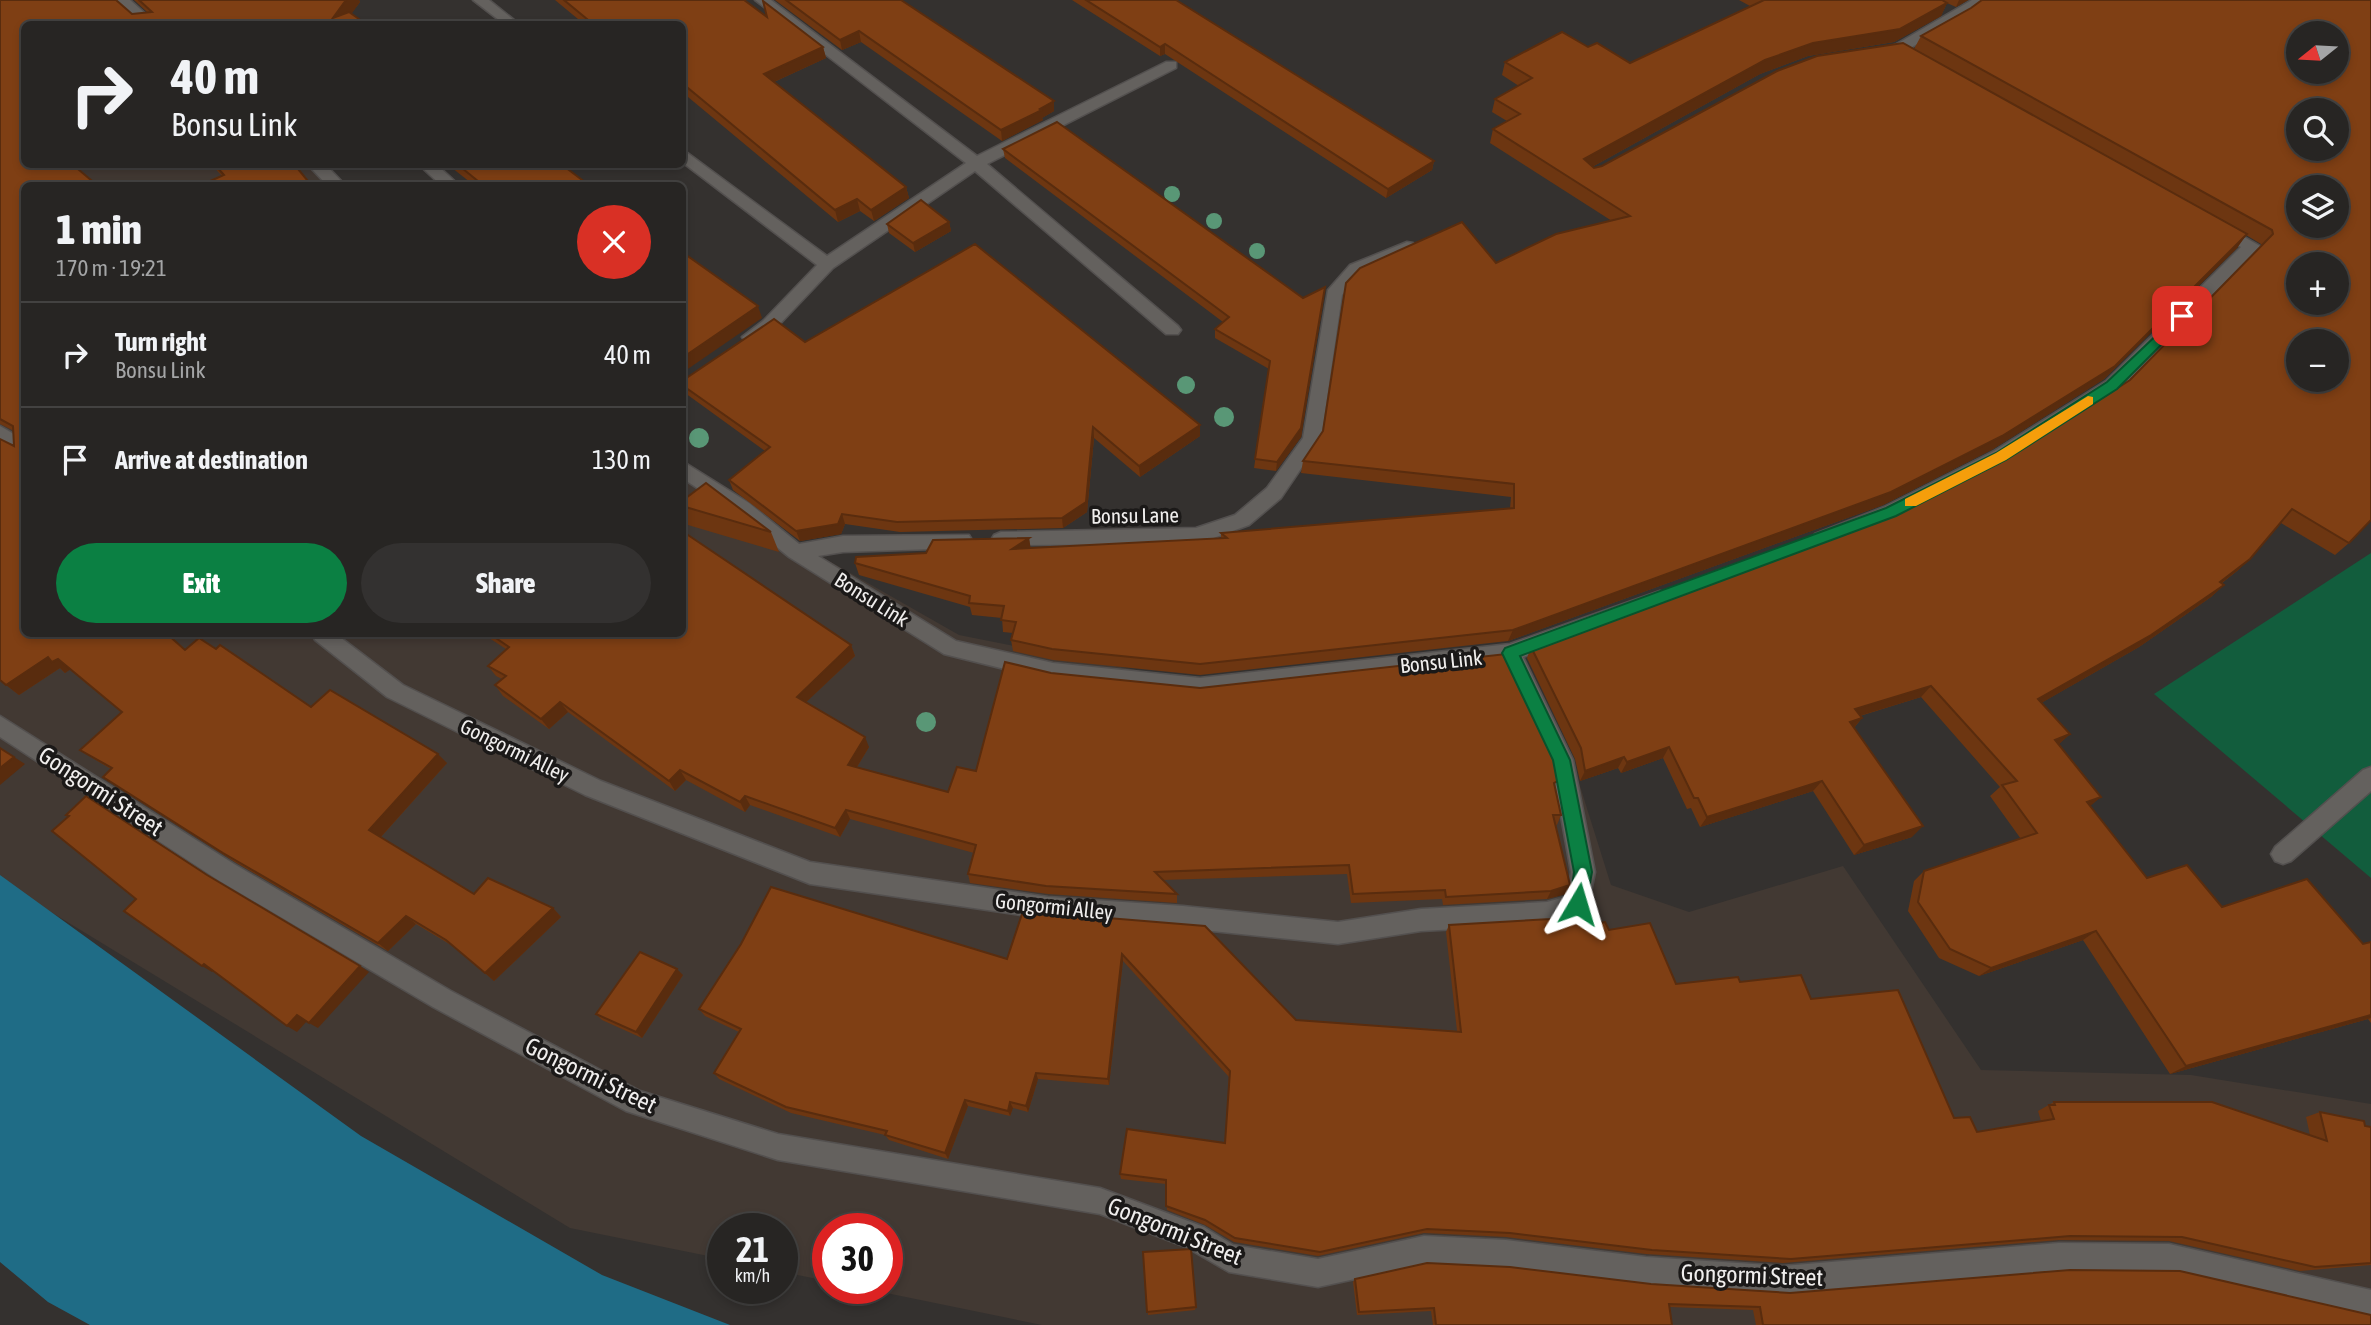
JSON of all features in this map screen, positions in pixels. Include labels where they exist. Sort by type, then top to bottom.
[{"type":"street","points":[[121,0],[146,21]]},
{"type":"street","points":[[480,0],[508,21]]},
{"type":"street","points":[[762,0],[975,163],[1172,330]]},
{"type":"street","points":[[1863,53],[1905,52],[1982,0]]},
{"type":"street","points":[[1935,5],[1958,16]]},
{"type":"street","points":[[737,347],[769,325],[827,264],[975,163],[1171,65]]},
{"type":"street","points":[[686,157],[827,264]]},
{"type":"street","points":[[319,168],[334,182]]},
{"type":"street","points":[[431,168],[447,182]]},
{"type":"street","points":[[1804,546],[1891,512],[2001,457],[2112,386],[2252,246],[2204,219]]},
{"type":"street","name":"Bonsu Lane","points":[[796,552],[843,544],[1197,536],[1242,520],[1275,493],[1312,439],[1334,294],[1356,270],[1422,240]]},
{"type":"street","points":[[0,433],[21,447]]},
{"type":"street","points":[[686,471],[742,508],[796,552]]},
{"type":"street","name":"Bonsu Link","points":[[796,552],[951,648],[1053,672],[1200,687],[1510,653],[1678,593]]},
{"type":"street","name":"Gongormi Alley","points":[[326,637],[407,698],[593,788],[810,873],[1048,908],[1183,917],[1338,933],[1421,920],[1547,914],[1578,904],[1583,872],[1562,760],[1510,653]]},
{"type":"street","name":"Gongormi Street","points":[[0,725],[238,879],[442,999],[635,1102],[778,1147],[1100,1201],[1194,1237],[1229,1258],[1318,1273],[1424,1250],[1506,1254],[1646,1271],[1783,1280],[2059,1257],[2169,1258],[2371,1304]]},
{"type":"street","points":[[2283,854],[2371,777]]},
{"type":"shaded area","points":[[21,25],[21,168],[324,168],[341,182],[21,182],[21,637],[686,637],[686,464],[745,513],[959,635],[1227,688],[1515,665],[1569,751],[1611,885],[1689,912],[1843,866],[1981,1070],[2191,1075],[2371,1104],[2371,1325],[1042,1325],[903,1296],[903,1213],[812,1213],[812,1278],[798,1275],[798,1213],[707,1213],[707,1256],[570,1228],[0,881],[0,34]]},
{"type":"green space","points":[[2371,553],[2371,878],[2154,694]]},
{"type":"water","points":[[0,875],[361,1136],[602,1275],[730,1325],[90,1325],[48,1302],[0,1262]]},
{"type":"building","points":[[0,0],[116,0],[132,14],[152,12],[139,0],[346,0],[333,18],[349,12],[362,21],[21,21],[21,168],[77,168],[93,182],[21,182],[21,637],[170,637],[185,650],[199,638],[216,649],[220,645],[311,707],[330,690],[438,754],[369,830],[474,894],[488,878],[553,908],[485,973],[446,940],[406,916],[378,943],[223,853],[103,777],[112,768],[80,750],[122,712],[58,659],[52,662],[48,657],[6,685],[0,680],[0,439],[14,446],[13,426],[0,419]]},
{"type":"building","points":[[564,0],[744,0],[767,17],[763,1],[823,47],[764,74],[906,187],[871,210],[857,199],[835,210],[686,86],[686,21],[589,21]]},
{"type":"building","points":[[786,0],[901,0],[1054,101],[1040,109],[1042,110],[1001,130],[859,31],[840,40]]},
{"type":"building","points":[[1086,0],[1176,0],[1434,161],[1388,189],[1165,44],[1160,47]]},
{"type":"building","points":[[1764,0],[1942,0],[1947,3],[1900,29],[1813,43],[1765,60],[1584,159],[1594,168],[1602,166],[1777,71],[1817,56],[1903,43],[2247,234],[2115,366],[2002,436],[1891,492],[1513,630],[1200,664],[1052,649],[1011,640],[1016,622],[1001,620],[1004,606],[969,603],[970,596],[855,563],[856,557],[926,553],[933,540],[1029,538],[1012,549],[1227,538],[1221,533],[1514,508],[1514,484],[1303,461],[1323,431],[1346,283],[1360,268],[1462,222],[1496,263],[1556,234],[1630,216],[1493,129],[1520,114],[1495,99],[1532,78],[1505,62],[1562,32],[1588,47],[1597,43],[1630,63]]},
{"type":"building","points":[[1982,0],[2371,0],[2371,520],[2349,543],[2292,509],[2250,559],[2220,582],[2224,585],[2151,635],[2038,699],[2070,734],[2055,740],[2101,797],[2087,802],[2147,878],[2187,865],[2222,907],[2307,879],[2363,944],[2371,942],[2371,1015],[2186,1066],[2096,931],[1991,968],[1950,949],[1918,902],[1924,871],[2037,833],[2002,785],[2017,781],[1931,686],[1855,709],[1862,718],[1850,722],[1923,826],[1864,845],[1822,781],[1707,817],[1698,798],[1694,798],[1669,747],[1627,762],[1624,757],[1585,771],[1581,748],[1531,647],[1908,507],[2019,451],[2130,380],[2273,234],[2272,230],[1921,36]]},
{"type":"building","points":[[1057,122],[1303,298],[1325,287],[1301,428],[1277,462],[1255,459],[1270,361],[1215,329],[1229,317],[1003,149]]},
{"type":"building","points":[[218,168],[297,168],[309,182],[208,182],[224,175]]},
{"type":"building","points":[[462,168],[566,168],[585,182],[479,182]]},
{"type":"building","points":[[921,200],[949,222],[913,243],[887,224]]},
{"type":"building","points":[[975,244],[1200,425],[1139,466],[1093,427],[1086,502],[1062,518],[897,522],[842,514],[838,524],[796,531],[729,480],[770,447],[686,388],[686,378],[774,319],[805,342]]},
{"type":"building","points":[[686,255],[758,306],[686,355]]},
{"type":"building","points":[[706,483],[771,532],[686,507],[686,498]]},
{"type":"building","points":[[686,534],[851,645],[797,697],[865,737],[848,765],[948,792],[957,767],[976,771],[1005,662],[1051,673],[1200,688],[1506,654],[1553,751],[1558,781],[1554,783],[1561,815],[1553,815],[1570,885],[1551,891],[1446,897],[1445,890],[1353,894],[1349,865],[1155,872],[1177,894],[1046,886],[968,874],[976,845],[846,810],[835,828],[745,796],[740,802],[680,770],[669,781],[560,702],[541,719],[495,685],[506,676],[488,666],[509,647],[494,637],[686,637]]},
{"type":"building","points":[[0,748],[14,757],[0,768]]},
{"type":"building","points":[[86,796],[207,875],[360,966],[309,1023],[297,1015],[287,1026],[204,964],[202,966],[124,911],[136,899],[52,831]]},
{"type":"building","points":[[771,887],[1007,959],[1023,911],[1205,926],[1296,1020],[1461,1032],[1449,925],[1551,919],[1576,912],[1580,926],[1605,922],[1609,930],[1650,923],[1676,984],[1738,977],[1740,982],[1801,975],[1811,999],[1898,990],[1954,1118],[1970,1117],[1977,1132],[2054,1119],[2049,1105],[2055,1105],[2054,1102],[2212,1102],[2327,1141],[2320,1112],[2364,1121],[2365,1126],[2371,1127],[2371,1263],[2315,1267],[2182,1237],[2070,1236],[1791,1259],[1652,1250],[1510,1233],[1427,1229],[1320,1252],[1235,1238],[1205,1220],[1166,1206],[1166,1180],[1120,1174],[1127,1129],[1225,1143],[1230,1071],[1122,954],[1108,1079],[1036,1073],[1026,1106],[1010,1102],[1008,1111],[965,1100],[945,1153],[885,1135],[887,1131],[786,1107],[714,1073],[741,1029],[699,1009],[741,944]]},
{"type":"building","points":[[640,952],[677,969],[636,1032],[596,1014]]},
{"type":"building","points":[[1191,1249],[1196,1307],[1147,1312],[1143,1252]]},
{"type":"building","points":[[1427,1263],[1510,1267],[1651,1284],[1790,1293],[2070,1270],[2180,1271],[2371,1315],[2371,1325],[1763,1325],[1760,1307],[1669,1304],[1672,1325],[1436,1325],[1434,1308],[1359,1312],[1355,1279]]},
{"type":"slow traffic","points":[[1911,502],[2001,457],[2088,401]]},
{"type":"route","points":[[1578,904],[1583,872],[1562,760],[1510,653],[1755,565],[1891,512],[2001,457],[2112,386],[2182,316]]}]
